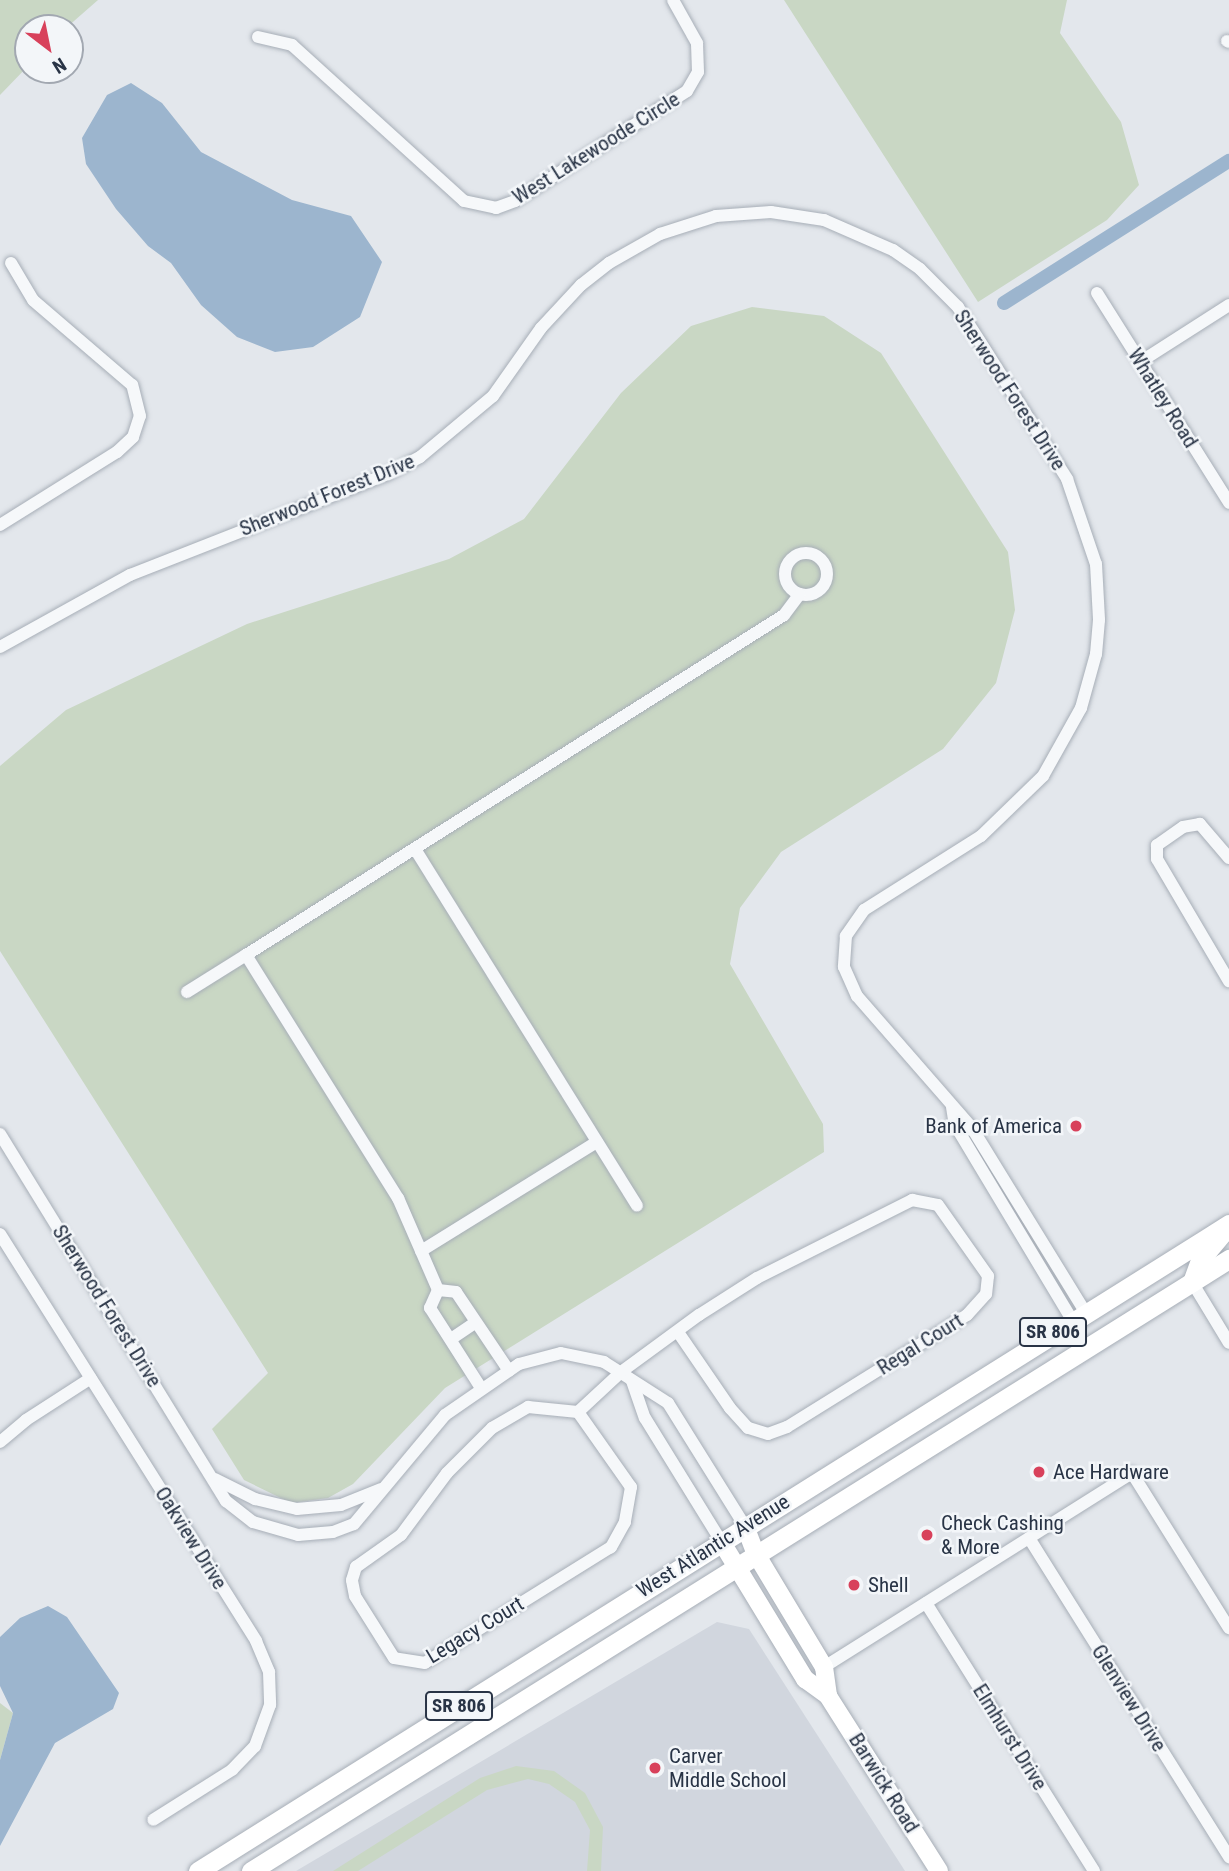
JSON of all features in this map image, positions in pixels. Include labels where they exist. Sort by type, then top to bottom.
[{"type":"main road","name":"West Atlantic Avenue","points":[[198,1871],[1078,1316],[1229,1224]]},
{"type":"main road","points":[[1192,1282],[1200,1260],[1229,1224]]},
{"type":"main road","points":[[1159,1302],[1167,1278],[1181,1267],[1189,1249]]},
{"type":"main road","name":"West Atlantic Avenue","points":[[251,1871],[1229,1259]]},
{"type":"street","name":"West Lakewoode Circle","points":[[258,37],[292,45],[464,201],[496,208],[515,201],[687,91],[698,72],[697,43],[673,0]]},
{"type":"street","name":"Sherwood Forest Drive","points":[[0,647],[130,575],[388,474],[420,457],[450,437],[493,396],[541,328],[581,285],[609,263],[660,234],[716,216],[771,212],[824,220],[874,239],[944,290],[982,342],[1077,499],[1099,586],[1091,676],[1072,729],[1043,776],[981,836],[864,910],[846,936],[843,957],[851,987],[972,1128],[1078,1316]]},
{"type":"street","points":[[0,525],[126,445],[140,416],[132,385],[33,300],[11,263]]},
{"type":"street","name":"Whatley Road","points":[[1097,293],[1229,503]]},
{"type":"street","points":[[1140,362],[1229,305]]},
{"type":"street","points":[[187,992],[784,615],[800,594]]},
{"type":"street","points":[[1229,858],[1200,824],[1183,827],[1157,845],[1157,859],[1229,981]]},
{"type":"street","points":[[415,849],[636,1205]]},
{"type":"street","points":[[246,955],[398,1199],[438,1290],[430,1308],[481,1388]]},
{"type":"street","name":"Sherwood Forest Drive","points":[[0,1134],[226,1501],[243,1516],[264,1528],[298,1535],[332,1532],[354,1524],[445,1415],[481,1388],[529,1360],[561,1353],[594,1358],[668,1404],[745,1526]]},
{"type":"street","points":[[421,1251],[597,1142]]},
{"type":"street","name":"Regal Court","points":[[626,1377],[678,1332],[757,1278],[912,1200],[938,1205],[988,1276],[986,1294],[967,1315],[787,1427],[768,1434],[748,1428],[730,1408],[678,1332]]},
{"type":"street","name":"Oakview Drive","points":[[0,1234],[256,1641],[271,1683],[265,1726],[248,1754],[232,1770],[153,1820]]},
{"type":"street","points":[[1192,1282],[1229,1343]]},
{"type":"street","points":[[438,1290],[456,1292],[509,1371]]},
{"type":"street","points":[[451,1339],[475,1323]]},
{"type":"street","points":[[578,1412],[626,1377],[645,1418],[720,1542]]},
{"type":"street","points":[[0,1443],[26,1420],[91,1378]]},
{"type":"street","name":"Legacy Court","points":[[528,1407],[578,1412],[631,1487],[625,1522],[611,1546],[425,1663],[411,1664],[394,1658],[355,1596],[352,1580],[356,1567],[401,1535],[447,1473],[492,1428],[528,1407]]},
{"type":"street","points":[[824,1667],[1132,1473],[1229,1628]]},
{"type":"street","name":"Sherwood Forest Drive","points":[[214,1479],[255,1499],[297,1509],[341,1505],[381,1489]]},
{"type":"street","name":"Barwick Road","points":[[745,1526],[756,1554],[824,1667],[828,1696]]},
{"type":"street","name":"Glenview Drive","points":[[1029,1538],[1229,1857]]},
{"type":"street","name":"Barwick Road","points":[[720,1542],[805,1679],[828,1696],[939,1871]]},
{"type":"street","name":"Elmhurst Drive","points":[[926,1603],[1094,1871]]},
{"type":"shaded area","name":"Carver Middle School","points":[[717,1622],[749,1629],[905,1871],[296,1871]]},
{"type":"green space","points":[[0,0],[98,0],[82,14],[14,14],[14,80],[0,95]]},
{"type":"green space","points":[[784,0],[1067,0],[1060,33],[1121,122],[1139,185],[1107,220],[978,302]]},
{"type":"green space","points":[[752,307],[824,316],[881,353],[1008,552],[1015,610],[996,683],[943,749],[781,852],[740,908],[730,964],[823,1124],[824,1152],[445,1388],[353,1484],[328,1498],[291,1503],[244,1480],[212,1429],[268,1373],[0,951],[0,766],[66,710],[247,624],[449,559],[524,519],[621,393],[691,326]]},
{"type":"green space","points":[[0,1703],[13,1713],[0,1760]]},
{"type":"green space","points":[[516,1766],[554,1771],[585,1793],[603,1827],[601,1871],[587,1871],[590,1830],[575,1802],[549,1784],[528,1779],[487,1790],[358,1871],[333,1871],[480,1778]]},
{"type":"water","points":[[131,83],[162,103],[201,152],[292,200],[351,216],[382,262],[360,317],[313,347],[275,352],[237,337],[201,305],[171,263],[148,246],[116,209],[86,164],[82,138],[107,95]]},
{"type":"water","points":[[48,1606],[67,1617],[119,1693],[113,1709],[55,1743],[0,1846],[0,1760],[13,1713],[0,1686],[0,1637],[20,1618]]},
{"type":"waterway","points":[[1004,303],[1229,161]]},
{"type":"place","name":"Bank of America","points":[[1076,1126]]},
{"type":"place","name":"Ace Hardware","points":[[1039,1472]]},
{"type":"place","name":"Check Cashing & More","points":[[927,1535]]},
{"type":"place","name":"Shell","points":[[854,1585]]},
{"type":"place","name":"Carver Middle School","points":[[655,1768]]}]
